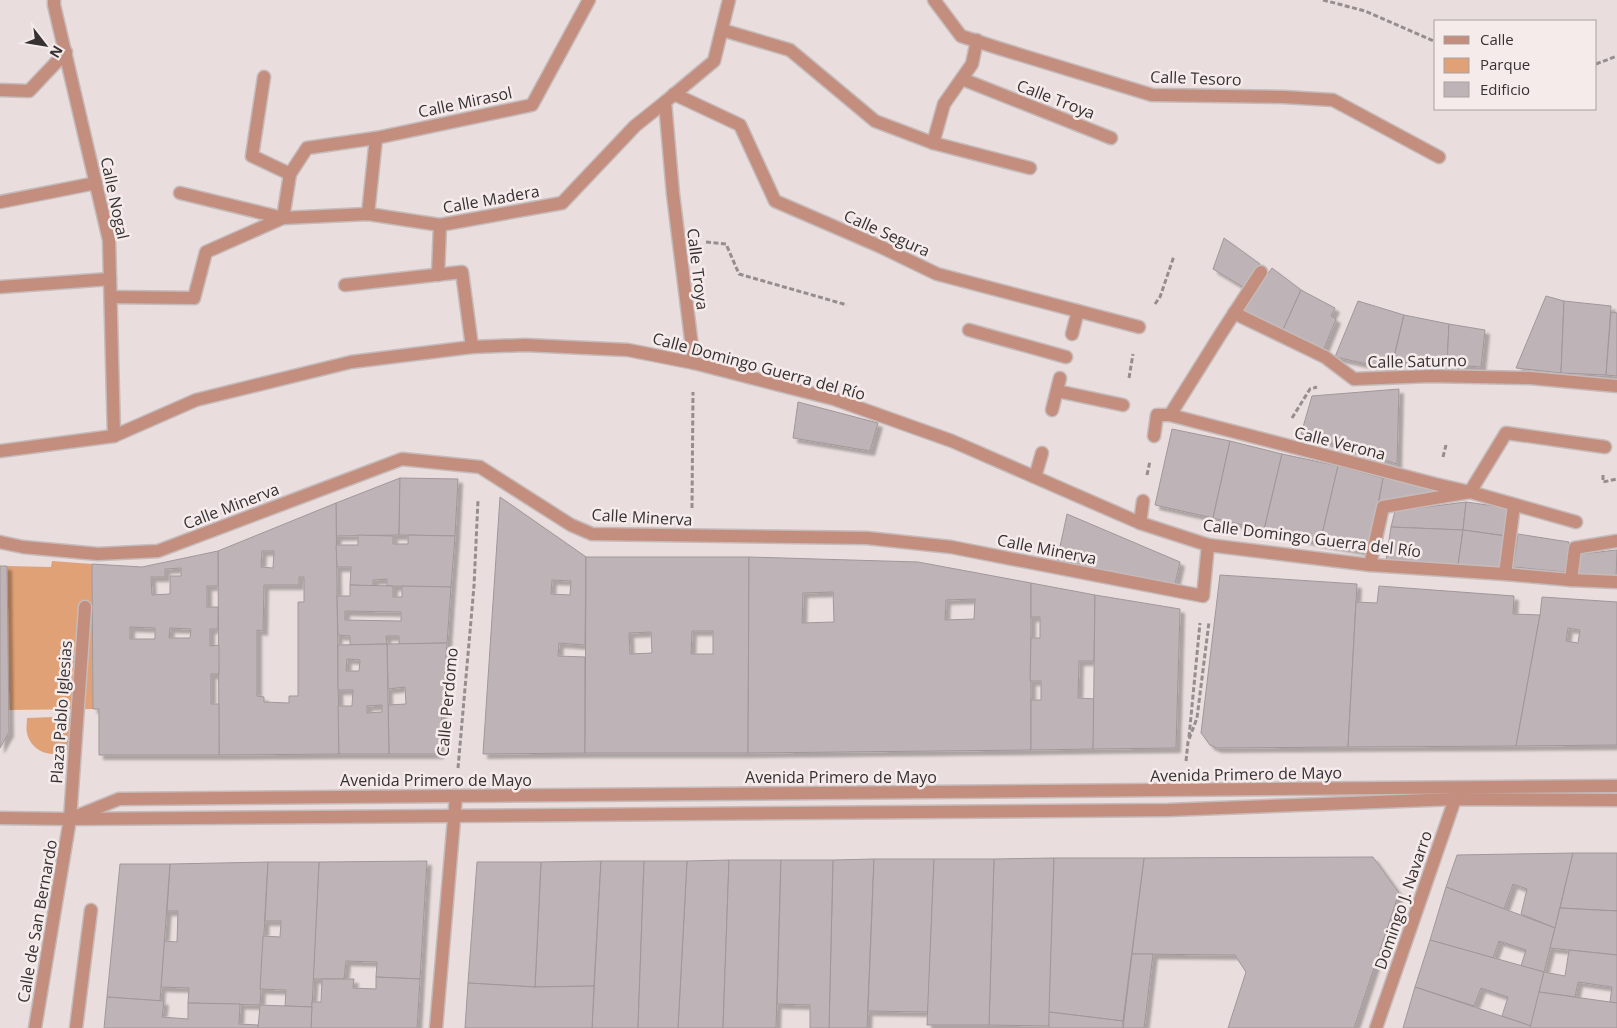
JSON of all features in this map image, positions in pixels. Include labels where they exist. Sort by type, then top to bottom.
[{"type":"street","name":"Calle Nogal","points":[[54,0],[109,240],[114,436]]},
{"type":"street","name":"Calle Mirasol","points":[[282,218],[290,174],[307,148],[376,138],[532,105],[589,0]]},
{"type":"street","points":[[669,98],[714,61],[729,0]]},
{"type":"street","name":"Calle Tesoro","points":[[934,0],[961,36],[1152,95],[1284,97],[1333,100],[1440,156]]},
{"type":"street","points":[[722,30],[790,50],[875,121],[933,143],[1030,168]]},
{"type":"street","points":[[933,143],[944,104],[972,64],[976,40]]},
{"type":"street","points":[[0,90],[30,91],[66,52]]},
{"type":"street","points":[[264,77],[252,156],[290,174]]},
{"type":"street","name":"Calle Troya","points":[[962,79],[1111,138]]},
{"type":"street","name":"Calle Madera","points":[[180,193],[282,218],[368,214],[440,225],[562,203],[635,126],[669,98]]},
{"type":"street","name":"Calle Troya","points":[[669,98],[678,240],[694,363]]},
{"type":"street","name":"Calle Segura","points":[[669,98],[740,125],[775,201],[878,246],[936,274],[1139,327]]},
{"type":"street","points":[[368,214],[376,138]]},
{"type":"street","points":[[0,202],[96,184]]},
{"type":"street","name":"Calle Madera","points":[[111,297],[194,298],[206,252],[282,218]]},
{"type":"street","points":[[438,275],[440,225]]},
{"type":"street","points":[[345,285],[462,272],[472,347]]},
{"type":"street","points":[[1170,415],[1261,272]]},
{"type":"street","points":[[0,287],[110,279]]},
{"type":"street","points":[[1072,334],[1078,311]]},
{"type":"street","name":"Calle Saturno","points":[[1234,313],[1325,357],[1354,378],[1431,376],[1530,378],[1617,386]]},
{"type":"street","points":[[969,330],[1066,357]]},
{"type":"street","name":"Calle Domingo Guerra del Río","points":[[0,450],[114,436],[196,400],[351,362],[472,347],[525,345],[628,350],[694,363],[834,399],[952,441],[1140,523],[1208,545],[1370,565],[1617,582]]},
{"type":"street","points":[[1052,410],[1059,385],[1123,406]]},
{"type":"street","name":"Calle Verona","points":[[1154,436],[1157,415],[1170,415],[1470,492],[1576,522]]},
{"type":"street","points":[[1370,565],[1383,507],[1470,492],[1506,433],[1605,446]]},
{"type":"street","points":[[1035,478],[1042,453]]},
{"type":"street","name":"Calle Minerva","points":[[0,542],[23,547],[98,554],[158,551],[402,459],[480,467],[571,525],[592,534],[691,537],[868,538],[951,547],[1202,596]]},
{"type":"street","points":[[1140,523],[1143,502]]},
{"type":"street","points":[[1505,574],[1514,505]]},
{"type":"street","points":[[1572,580],[1575,548],[1617,541]]},
{"type":"street","points":[[1202,596],[1208,545]]},
{"type":"street","name":"Plaza Pablo Iglesias","points":[[70,819],[85,607]]},
{"type":"street","name":"Avenida Primero de Mayo","points":[[70,819],[119,799],[1617,786]]},
{"type":"street","name":"Domingo J. Navarro","points":[[1376,1028],[1455,799],[1467,787]]},
{"type":"street","points":[[436,1028],[456,796]]},
{"type":"street","name":"Avenida Primero de Mayo","points":[[0,818],[1168,810],[1455,799],[1617,800]]},
{"type":"street","name":"Calle de San Bernardo","points":[[35,1028],[70,819]]},
{"type":"street","points":[[76,1028],[91,910]]},
{"type":"path","points":[[1323,0],[1365,11],[1434,41]]},
{"type":"path","points":[[1597,64],[1617,56]]},
{"type":"path","points":[[678,240],[726,244],[739,274],[847,305]]},
{"type":"path","points":[[691,537],[694,363]]},
{"type":"path","points":[[1276,443],[1310,389],[1354,378]]},
{"type":"path","points":[[1143,502],[1154,436]]},
{"type":"path","name":"Calle Perdomo","points":[[456,796],[474,586],[480,467]]},
{"type":"path","points":[[1202,596],[1188,742],[1197,718],[1206,649]]},
{"type":"green space","points":[[52,561],[92,564],[93,709],[8,710],[7,566],[51,567]]},
{"type":"green space","points":[[81,716],[71,748],[64,752],[49,754],[39,750],[31,743],[27,731],[27,718]]},
{"type":"building","points":[[1224,238],[1260,264],[1243,287],[1213,269]]},
{"type":"building","points":[[1272,268],[1301,290],[1282,332],[1239,312]]},
{"type":"building","points":[[1301,290],[1335,308],[1331,316],[1336,319],[1323,351],[1282,332]]},
{"type":"building","points":[[1546,296],[1564,301],[1561,373],[1516,368]]},
{"type":"building","points":[[1358,301],[1404,315],[1391,369],[1335,357]]},
{"type":"building","points":[[1564,301],[1611,306],[1606,375],[1561,373]]},
{"type":"building","points":[[1611,312],[1617,313],[1617,376],[1606,375]]},
{"type":"building","points":[[1404,315],[1449,324],[1447,364],[1393,362]]},
{"type":"building","points":[[1449,324],[1485,330],[1481,367],[1447,364]]},
{"type":"building","points":[[1399,389],[1397,464],[1301,434],[1312,396]]},
{"type":"building","points":[[798,402],[878,423],[870,451],[793,438]]},
{"type":"building","points":[[1172,429],[1230,441],[1213,518],[1155,505]]},
{"type":"building","points":[[1230,441],[1282,454],[1264,530],[1213,518]]},
{"type":"building","points":[[1282,454],[1338,466],[1320,543],[1264,530]]},
{"type":"building","points":[[1338,466],[1383,478],[1369,552],[1320,543]]},
{"type":"building","points":[[400,478],[399,535],[336,536],[336,503]]},
{"type":"building","points":[[400,478],[458,479],[455,536],[399,535]]},
{"type":"building","points":[[1383,478],[1432,487],[1431,495],[1379,501]]},
{"type":"building","points":[[500,497],[586,557],[585,645],[559,643],[558,656],[585,657],[585,753],[483,754]],"holes":[[[552,580],[571,581],[570,595],[551,594]]]},
{"type":"building","points":[[1466,502],[1463,530],[1391,527],[1395,511]]},
{"type":"building","points":[[1466,502],[1509,508],[1506,536],[1463,530]]},
{"type":"building","points":[[336,503],[339,754],[219,755],[218,551]],"holes":[[[262,551],[274,551],[273,568],[261,567]],[[299,577],[304,577],[304,602],[298,602],[298,696],[289,696],[289,703],[264,702],[264,697],[257,696],[257,630],[263,631],[264,585],[299,585]]]},
{"type":"building","points":[[1067,514],[1180,562],[1175,584],[1057,561]]},
{"type":"building","points":[[1391,527],[1463,530],[1458,565],[1386,561]]},
{"type":"building","points":[[1463,530],[1506,536],[1501,568],[1458,565]]},
{"type":"building","points":[[1518,534],[1569,542],[1565,572],[1513,567]]},
{"type":"building","points":[[358,535],[393,536],[393,544],[408,544],[408,535],[455,536],[451,587],[387,586],[387,579],[373,580],[373,586],[350,585],[351,567],[337,567],[336,545],[358,545]]},
{"type":"building","points":[[1617,550],[1616,577],[1577,573],[1580,554]]},
{"type":"building","points":[[218,551],[218,586],[207,586],[207,607],[218,607],[218,629],[210,629],[210,646],[219,645],[219,674],[211,674],[211,704],[219,704],[219,755],[99,755],[99,709],[93,709],[92,564],[142,567]],"holes":[[[181,568],[181,576],[170,576],[170,594],[152,595],[151,577],[165,577],[165,569]],[[130,627],[155,628],[155,639],[130,639]],[[170,628],[191,629],[190,638],[169,638]]]},
{"type":"building","points":[[586,557],[749,557],[748,753],[585,753]],"holes":[[[692,631],[713,631],[713,654],[691,654]],[[651,632],[652,653],[630,654],[629,633]]]},
{"type":"building","points":[[749,557],[918,562],[1031,583],[1031,750],[748,753]],"holes":[[[833,592],[834,622],[802,623],[803,593]],[[975,599],[974,619],[945,620],[946,600]]]},
{"type":"building","points":[[0,566],[7,566],[9,732],[0,748]]},
{"type":"building","points":[[1220,575],[1357,584],[1348,747],[1217,748],[1210,745],[1201,733]]},
{"type":"building","points":[[1031,583],[1095,595],[1094,661],[1079,661],[1078,698],[1095,699],[1093,749],[1031,750],[1031,700],[1041,700],[1041,681],[1030,681],[1031,638],[1040,638],[1040,617],[1031,617]]},
{"type":"building","points":[[350,585],[393,586],[393,597],[402,597],[402,586],[451,587],[447,643],[399,644],[399,636],[386,636],[387,644],[350,645],[350,636],[338,635],[337,596],[350,596]],"holes":[[[345,611],[401,612],[401,621],[345,620]]]},
{"type":"building","points":[[1379,586],[1514,596],[1513,614],[1540,615],[1516,746],[1348,747],[1356,602],[1377,603]]},
{"type":"building","points":[[1095,595],[1180,609],[1176,748],[1093,749]]},
{"type":"building","points":[[1542,597],[1617,602],[1617,745],[1516,746]],"holes":[[[1568,628],[1580,630],[1578,643],[1566,641]]]},
{"type":"building","points":[[447,643],[439,754],[389,754],[388,705],[406,704],[405,687],[388,689],[387,644]]},
{"type":"building","points":[[387,644],[389,754],[339,754],[338,706],[352,706],[353,690],[338,690],[338,645]],"holes":[[[347,659],[360,660],[359,671],[346,671]],[[382,705],[382,712],[367,713],[367,706]]]},
{"type":"building","points":[[1573,853],[1555,928],[1521,914],[1527,889],[1513,884],[1504,909],[1446,887],[1457,855]]},
{"type":"building","points":[[1573,853],[1617,853],[1617,911],[1560,908]]},
{"type":"building","points":[[1373,857],[1399,893],[1354,1028],[1228,1028],[1246,972],[1235,955],[1132,954],[1144,858]]},
{"type":"building","points":[[1054,858],[1049,1026],[989,1025],[994,859]]},
{"type":"building","points":[[1054,858],[1144,858],[1123,1021],[1049,1012]]},
{"type":"building","points":[[874,859],[867,1028],[829,1028],[833,860]]},
{"type":"building","points":[[874,859],[934,859],[928,1012],[868,1011]]},
{"type":"building","points":[[934,859],[994,859],[989,1025],[927,1025]]},
{"type":"building","points":[[729,860],[723,1028],[678,1028],[687,861]]},
{"type":"building","points":[[729,860],[781,860],[776,1028],[723,1028]]},
{"type":"building","points":[[781,860],[833,860],[829,1028],[810,1028],[810,1005],[777,1004]]},
{"type":"building","points":[[427,861],[420,979],[376,977],[377,962],[346,961],[344,979],[313,979],[319,862]]},
{"type":"building","points":[[601,861],[594,986],[535,987],[541,862]]},
{"type":"building","points":[[601,861],[644,861],[638,1028],[592,1028]]},
{"type":"building","points":[[644,861],[687,861],[678,1028],[638,1028]]},
{"type":"building","points":[[268,862],[260,1005],[188,1003],[189,988],[161,987],[164,941],[177,942],[178,911],[167,911],[170,864]]},
{"type":"building","points":[[268,862],[319,862],[312,1007],[285,1006],[286,990],[260,989],[263,936],[280,937],[281,921],[265,921]]},
{"type":"building","points":[[477,862],[541,862],[535,987],[468,983]]},
{"type":"building","points":[[120,864],[170,864],[160,1001],[107,997]]},
{"type":"building","points":[[1446,887],[1555,928],[1544,972],[1521,966],[1526,950],[1499,941],[1493,958],[1430,940]]},
{"type":"building","points":[[1560,908],[1617,911],[1617,955],[1550,948]]},
{"type":"building","points":[[1430,940],[1544,972],[1531,1026],[1502,1016],[1508,997],[1481,988],[1474,1006],[1415,987]]},
{"type":"building","points":[[1569,950],[1617,955],[1617,1003],[1610,1002],[1612,987],[1578,982],[1575,997],[1539,992],[1544,972],[1565,976]]},
{"type":"building","points":[[1132,954],[1153,954],[1144,1028],[1123,1028]]},
{"type":"building","points":[[376,977],[420,979],[417,1028],[311,1028],[312,1002],[321,1002],[322,979],[354,979],[353,988],[376,989]]},
{"type":"building","points":[[468,983],[535,987],[594,986],[592,1028],[465,1028]]},
{"type":"building","points":[[1415,987],[1531,1026],[1530,1028],[1403,1028]]},
{"type":"building","points":[[1539,992],[1617,1003],[1617,1028],[1530,1028]]},
{"type":"building","points":[[107,997],[164,1001],[162,1017],[188,1019],[188,1003],[240,1004],[239,1024],[258,1025],[258,1028],[104,1028]]},
{"type":"building","points":[[260,1005],[312,1007],[311,1028],[258,1028]]},
{"type":"building","points":[[1049,1012],[1123,1021],[1123,1028],[1049,1028]]}]
